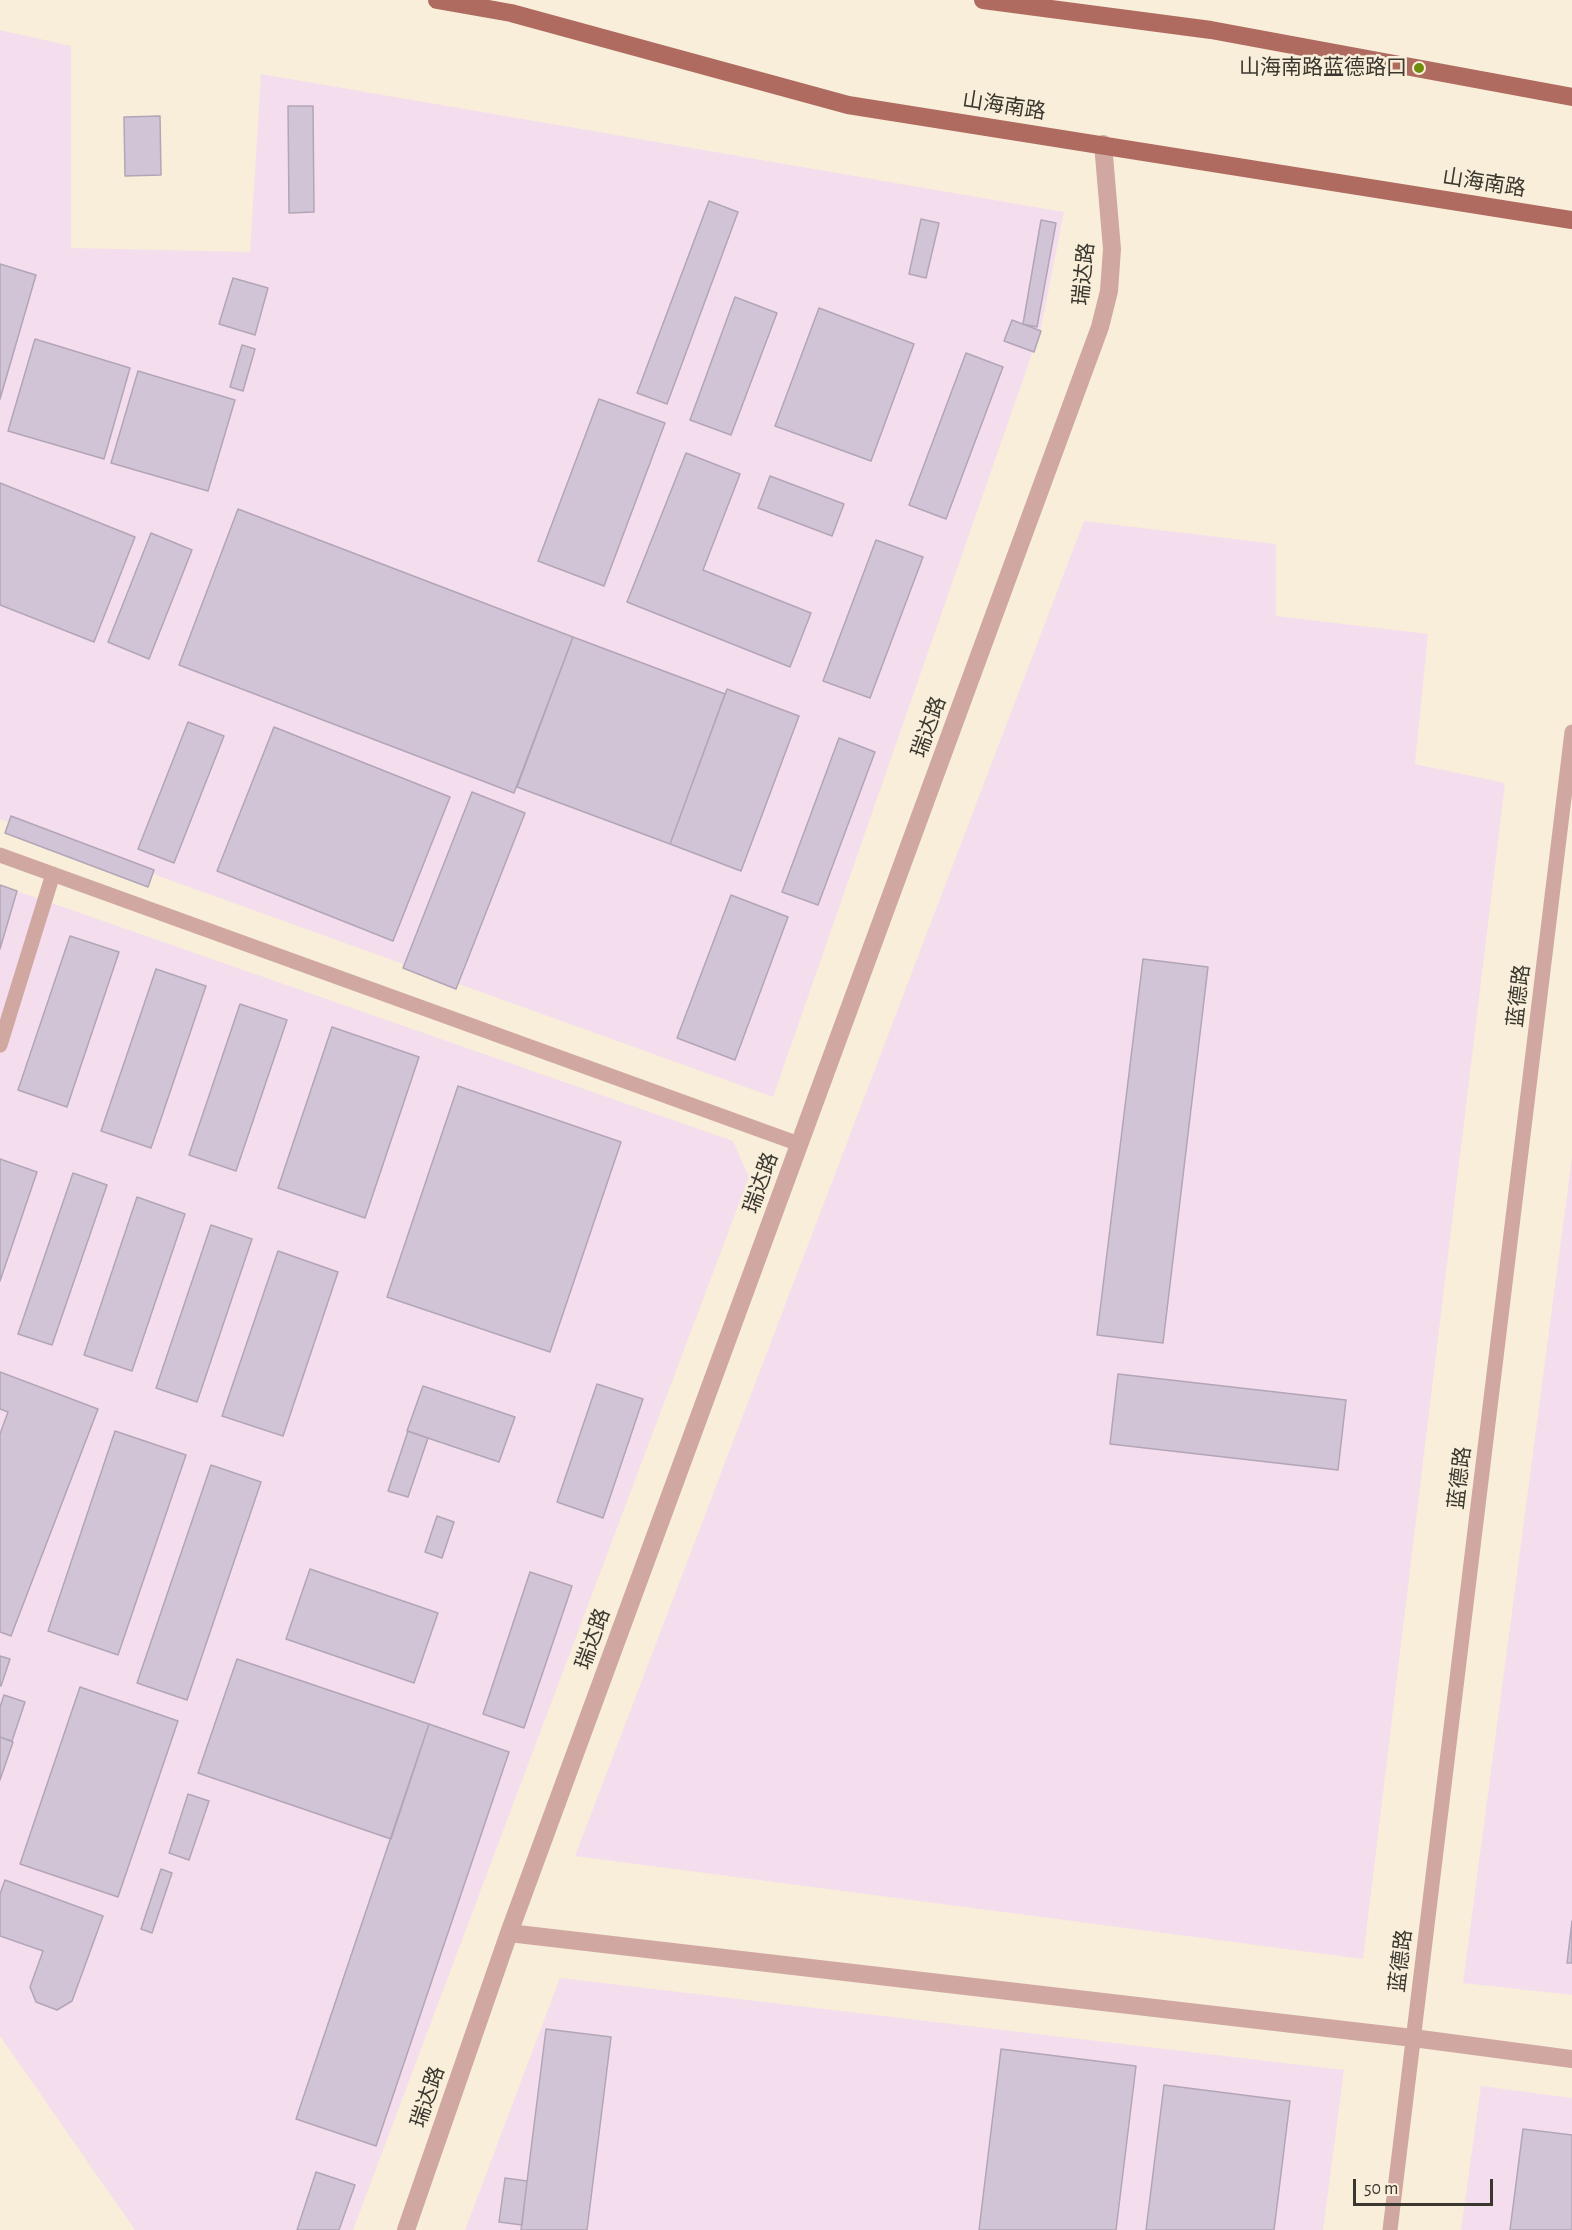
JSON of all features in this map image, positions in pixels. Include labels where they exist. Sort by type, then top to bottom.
[{"type":"main road","name":"山海南路","points":[[437,0],[511,13],[848,105],[1572,220]]},
{"type":"main road","points":[[983,0],[1211,30],[1572,98]]},
{"type":"street","name":"瑞达路","points":[[406,2230],[509,1933],[1100,327],[1109,291],[1112,249],[1103,144]]},
{"type":"street","name":"蓝德路","points":[[1390,2230],[1572,732]]},
{"type":"street","points":[[0,855],[799,1144]]},
{"type":"street","points":[[0,1045],[53,874]]},
{"type":"street","points":[[509,1933],[1413,2038],[1572,2059]]},
{"type":"shaded area","points":[[0,30],[71,46],[71,248],[250,252],[261,74],[1064,212],[1041,328],[773,1097],[0,819]]},
{"type":"shaded area","points":[[1084,521],[1276,544],[1276,616],[1428,634],[1415,764],[1505,783],[1363,1959],[575,1856]]},
{"type":"shaded area","points":[[0,885],[733,1141],[749,1177],[353,2230],[135,2230],[0,2036]]},
{"type":"shaded area","points":[[1572,1157],[1572,1995],[1463,1983]]},
{"type":"shaded area","points":[[560,1978],[1344,2070],[1323,2230],[465,2230]]},
{"type":"shaded area","points":[[1481,2086],[1572,2098],[1572,2230],[1461,2230]]},
{"type":"building","points":[[288,106],[313,106],[314,212],[289,213]]},
{"type":"building","points":[[160,116],[161,175],[125,176],[124,117]]},
{"type":"building","points":[[709,201],[738,212],[667,404],[637,393]]},
{"type":"building","points":[[921,219],[939,223],[926,278],[909,274]]},
{"type":"building","points":[[1041,220],[1056,223],[1037,327],[1023,324]]},
{"type":"building","points":[[0,264],[36,275],[0,399]]},
{"type":"building","points":[[233,278],[268,288],[255,335],[219,324]]},
{"type":"building","points":[[735,297],[777,313],[731,435],[690,420]]},
{"type":"building","points":[[819,308],[914,344],[871,461],[775,426]]},
{"type":"building","points":[[1012,320],[1041,331],[1034,352],[1004,341]]},
{"type":"building","points":[[35,339],[130,368],[104,459],[8,431]]},
{"type":"building","points":[[242,345],[255,349],[243,391],[230,387]]},
{"type":"building","points":[[966,353],[1003,367],[946,519],[909,505]]},
{"type":"building","points":[[138,371],[235,400],[208,491],[111,463]]},
{"type":"building","points":[[599,399],[665,423],[604,586],[538,561]]},
{"type":"building","points":[[686,453],[740,474],[703,570],[811,613],[790,667],[627,602]]},
{"type":"building","points":[[770,476],[844,504],[832,536],[758,508]]},
{"type":"building","points":[[0,483],[135,537],[94,642],[0,605]]},
{"type":"building","points":[[238,509],[573,637],[514,793],[179,665]]},
{"type":"building","points":[[151,533],[192,550],[149,659],[108,642]]},
{"type":"building","points":[[876,540],[923,557],[870,698],[823,681]]},
{"type":"building","points":[[573,637],[725,694],[670,844],[517,787]]},
{"type":"building","points":[[727,689],[799,716],[741,871],[670,844]]},
{"type":"building","points":[[188,722],[224,736],[174,863],[138,849]]},
{"type":"building","points":[[274,727],[450,797],[393,941],[217,871]]},
{"type":"building","points":[[839,738],[875,752],[818,905],[782,892]]},
{"type":"building","points":[[472,792],[525,813],[456,989],[403,968]]},
{"type":"building","points":[[11,816],[154,870],[148,887],[5,833]]},
{"type":"building","points":[[0,885],[17,891],[0,949]]},
{"type":"building","points":[[731,895],[788,917],[735,1060],[677,1038]]},
{"type":"building","points":[[70,936],[119,952],[67,1107],[18,1090]]},
{"type":"building","points":[[1143,959],[1208,967],[1163,1343],[1097,1335]]},
{"type":"building","points":[[156,969],[206,986],[151,1148],[101,1131]]},
{"type":"building","points":[[240,1004],[287,1020],[236,1171],[189,1155]]},
{"type":"building","points":[[332,1027],[419,1057],[365,1218],[278,1188]]},
{"type":"building","points":[[458,1086],[621,1142],[550,1352],[387,1297]]},
{"type":"building","points":[[0,1159],[37,1172],[0,1281]]},
{"type":"building","points":[[73,1173],[107,1185],[52,1345],[18,1334]]},
{"type":"building","points":[[137,1197],[185,1214],[132,1371],[84,1355]]},
{"type":"building","points":[[211,1225],[252,1239],[197,1402],[156,1388]]},
{"type":"building","points":[[278,1251],[338,1272],[283,1436],[222,1416]]},
{"type":"building","points":[[0,1372],[98,1409],[11,1636],[0,1632],[0,1434],[8,1412],[0,1409]]},
{"type":"building","points":[[1118,1374],[1346,1400],[1338,1470],[1110,1444]]},
{"type":"building","points":[[597,1384],[643,1399],[603,1518],[557,1502]]},
{"type":"building","points":[[423,1386],[515,1417],[499,1462],[407,1431]]},
{"type":"building","points":[[115,1431],[186,1455],[118,1655],[48,1631]]},
{"type":"building","points":[[408,1431],[428,1438],[408,1497],[388,1491]]},
{"type":"building","points":[[211,1465],[261,1482],[187,1700],[137,1683]]},
{"type":"building","points":[[437,1516],[454,1522],[442,1558],[425,1552]]},
{"type":"building","points":[[310,1569],[438,1613],[414,1683],[286,1639]]},
{"type":"building","points":[[530,1572],[572,1586],[524,1728],[483,1714]]},
{"type":"building","points":[[0,1656],[10,1659],[1,1686],[0,1685]]},
{"type":"building","points":[[237,1659],[429,1724],[391,1839],[198,1773]]},
{"type":"building","points":[[80,1687],[178,1721],[118,1897],[20,1864]]},
{"type":"building","points":[[4,1695],[25,1702],[12,1741],[0,1737],[0,1707]]},
{"type":"building","points":[[429,1724],[509,1752],[376,2146],[296,2119]]},
{"type":"building","points":[[0,1737],[13,1742],[0,1780]]},
{"type":"building","points":[[188,1794],[209,1801],[189,1860],[169,1853]]},
{"type":"building","points":[[161,1869],[172,1873],[152,1933],[141,1929]]},
{"type":"building","points":[[5,1880],[103,1916],[72,2001],[57,2010],[36,2002],[30,1987],[43,1951],[0,1936],[0,1894]]},
{"type":"building","points":[[1572,1921],[1572,1963],[1567,1963]]},
{"type":"building","points":[[546,2029],[611,2037],[587,2230],[521,2230]]},
{"type":"building","points":[[1001,2049],[1136,2066],[1116,2230],[979,2230]]},
{"type":"building","points":[[1164,2085],[1290,2101],[1274,2230],[1146,2230]]},
{"type":"building","points":[[1523,2129],[1572,2135],[1572,2230],[1510,2230]]},
{"type":"building","points":[[316,2172],[355,2185],[339,2230],[297,2230]]},
{"type":"building","points":[[505,2178],[527,2181],[522,2225],[499,2222]]},
{"type":"place","name":"山海南路蓝德路口","points":[[1419,68]]}]
